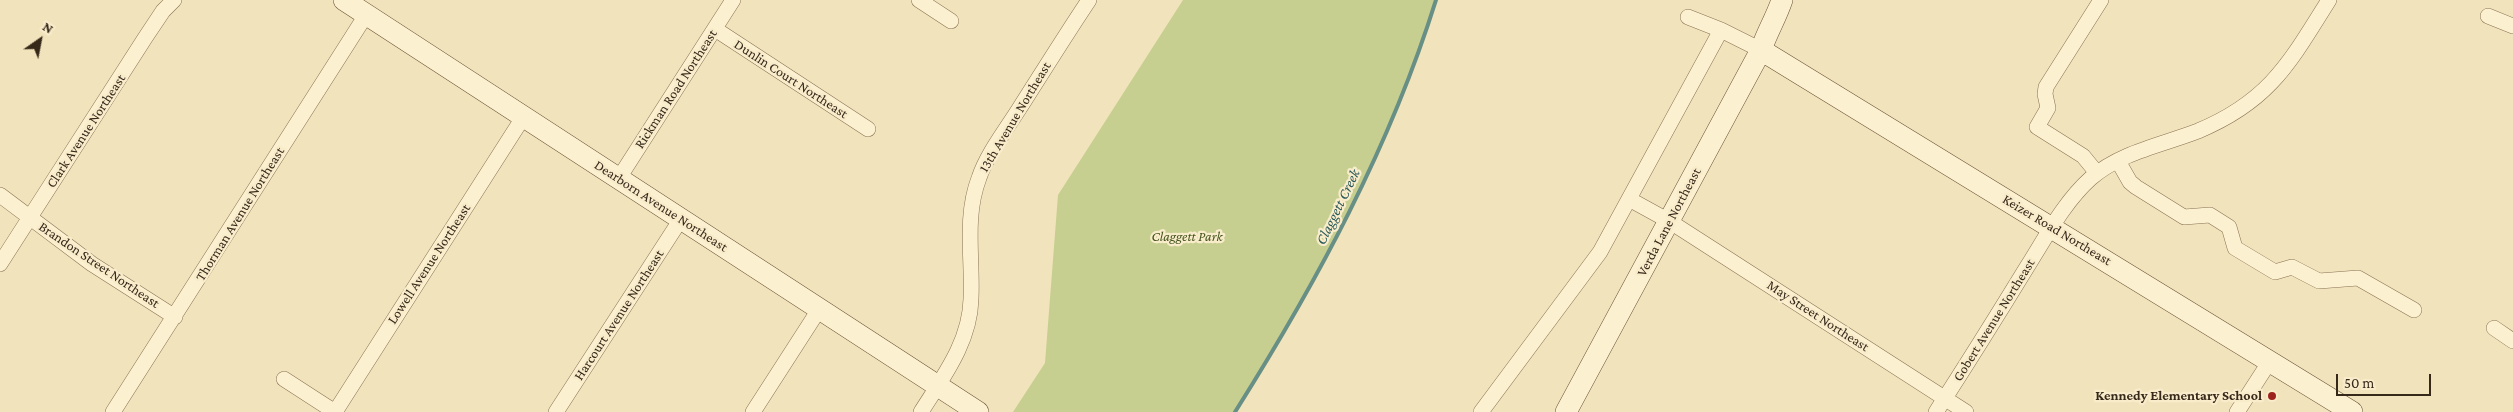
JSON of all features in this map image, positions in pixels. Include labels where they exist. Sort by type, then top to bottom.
[{"type":"street","name":"Clark Avenue Northeast","points":[[0,264],[149,32],[163,11],[174,0]]},
{"type":"street","name":"Dearborn Avenue Northeast","points":[[344,0],[978,412]]},
{"type":"street","name":"Rickman Road Northeast","points":[[619,178],[733,0]]},
{"type":"street","points":[[919,0],[951,21]]},
{"type":"street","name":"13th Avenue Northeast","points":[[920,412],[938,386],[961,345],[967,325],[971,300],[969,244],[974,195],[979,178],[1013,118],[1089,0]]},
{"type":"street","name":"Verda Lane Northeast","points":[[1764,40],[1767,0]]},
{"type":"street","name":"Verda Lane Northeast","points":[[1566,412],[1775,22],[1782,0]]},
{"type":"street","points":[[2097,173],[2083,156],[2037,127],[2048,108],[2045,94],[2046,87],[2101,0]]},
{"type":"street","name":"Gobert Avenue Northeast","points":[[1936,412],[2052,227],[2079,190],[2097,173],[2118,161],[2150,146],[2197,131],[2246,105],[2288,66],[2329,0]]},
{"type":"street","name":"Thorman Avenue Northeast","points":[[113,412],[366,15]]},
{"type":"street","points":[[2488,16],[2513,26]]},
{"type":"street","points":[[1688,17],[1721,30],[1764,40]]},
{"type":"street","name":"Dunlin Court Northeast","points":[[714,29],[868,129]]},
{"type":"street","points":[[1481,412],[1600,252],[1721,30]]},
{"type":"street","name":"Keizer Road Northeast","points":[[1764,40],[2052,227],[2352,412]]},
{"type":"street","name":"Lowell Avenue Northeast","points":[[335,412],[524,116]]},
{"type":"street","points":[[2118,161],[2130,182],[2136,187],[2184,217],[2210,215],[2229,227],[2235,248],[2274,272],[2292,267],[2324,282],[2358,278],[2414,310]]},
{"type":"street","name":"Brandon Street Northeast","points":[[0,196],[92,264],[175,317]]},
{"type":"street","name":"May Street Northeast","points":[[1630,199],[1669,221],[1966,412]]},
{"type":"street","name":"Harcourt Avenue Northeast","points":[[556,412],[681,219]]},
{"type":"street","points":[[753,412],[820,308]]},
{"type":"street","points":[[2494,328],[2513,341]]},
{"type":"street","points":[[2236,412],[2270,361]]},
{"type":"street","points":[[284,379],[335,412]]},
{"type":"green space","name":"Claggett Park","points":[[1183,0],[1436,0],[1418,55],[1374,161],[1323,263],[1235,412],[1013,412],[1045,363],[1058,195]]},
{"type":"waterway","name":"Claggett Creek","points":[[1235,412],[1323,263],[1374,161],[1418,55],[1436,0]]},
{"type":"place","name":"Kennedy Elementary School","points":[[2272,396]]}]
